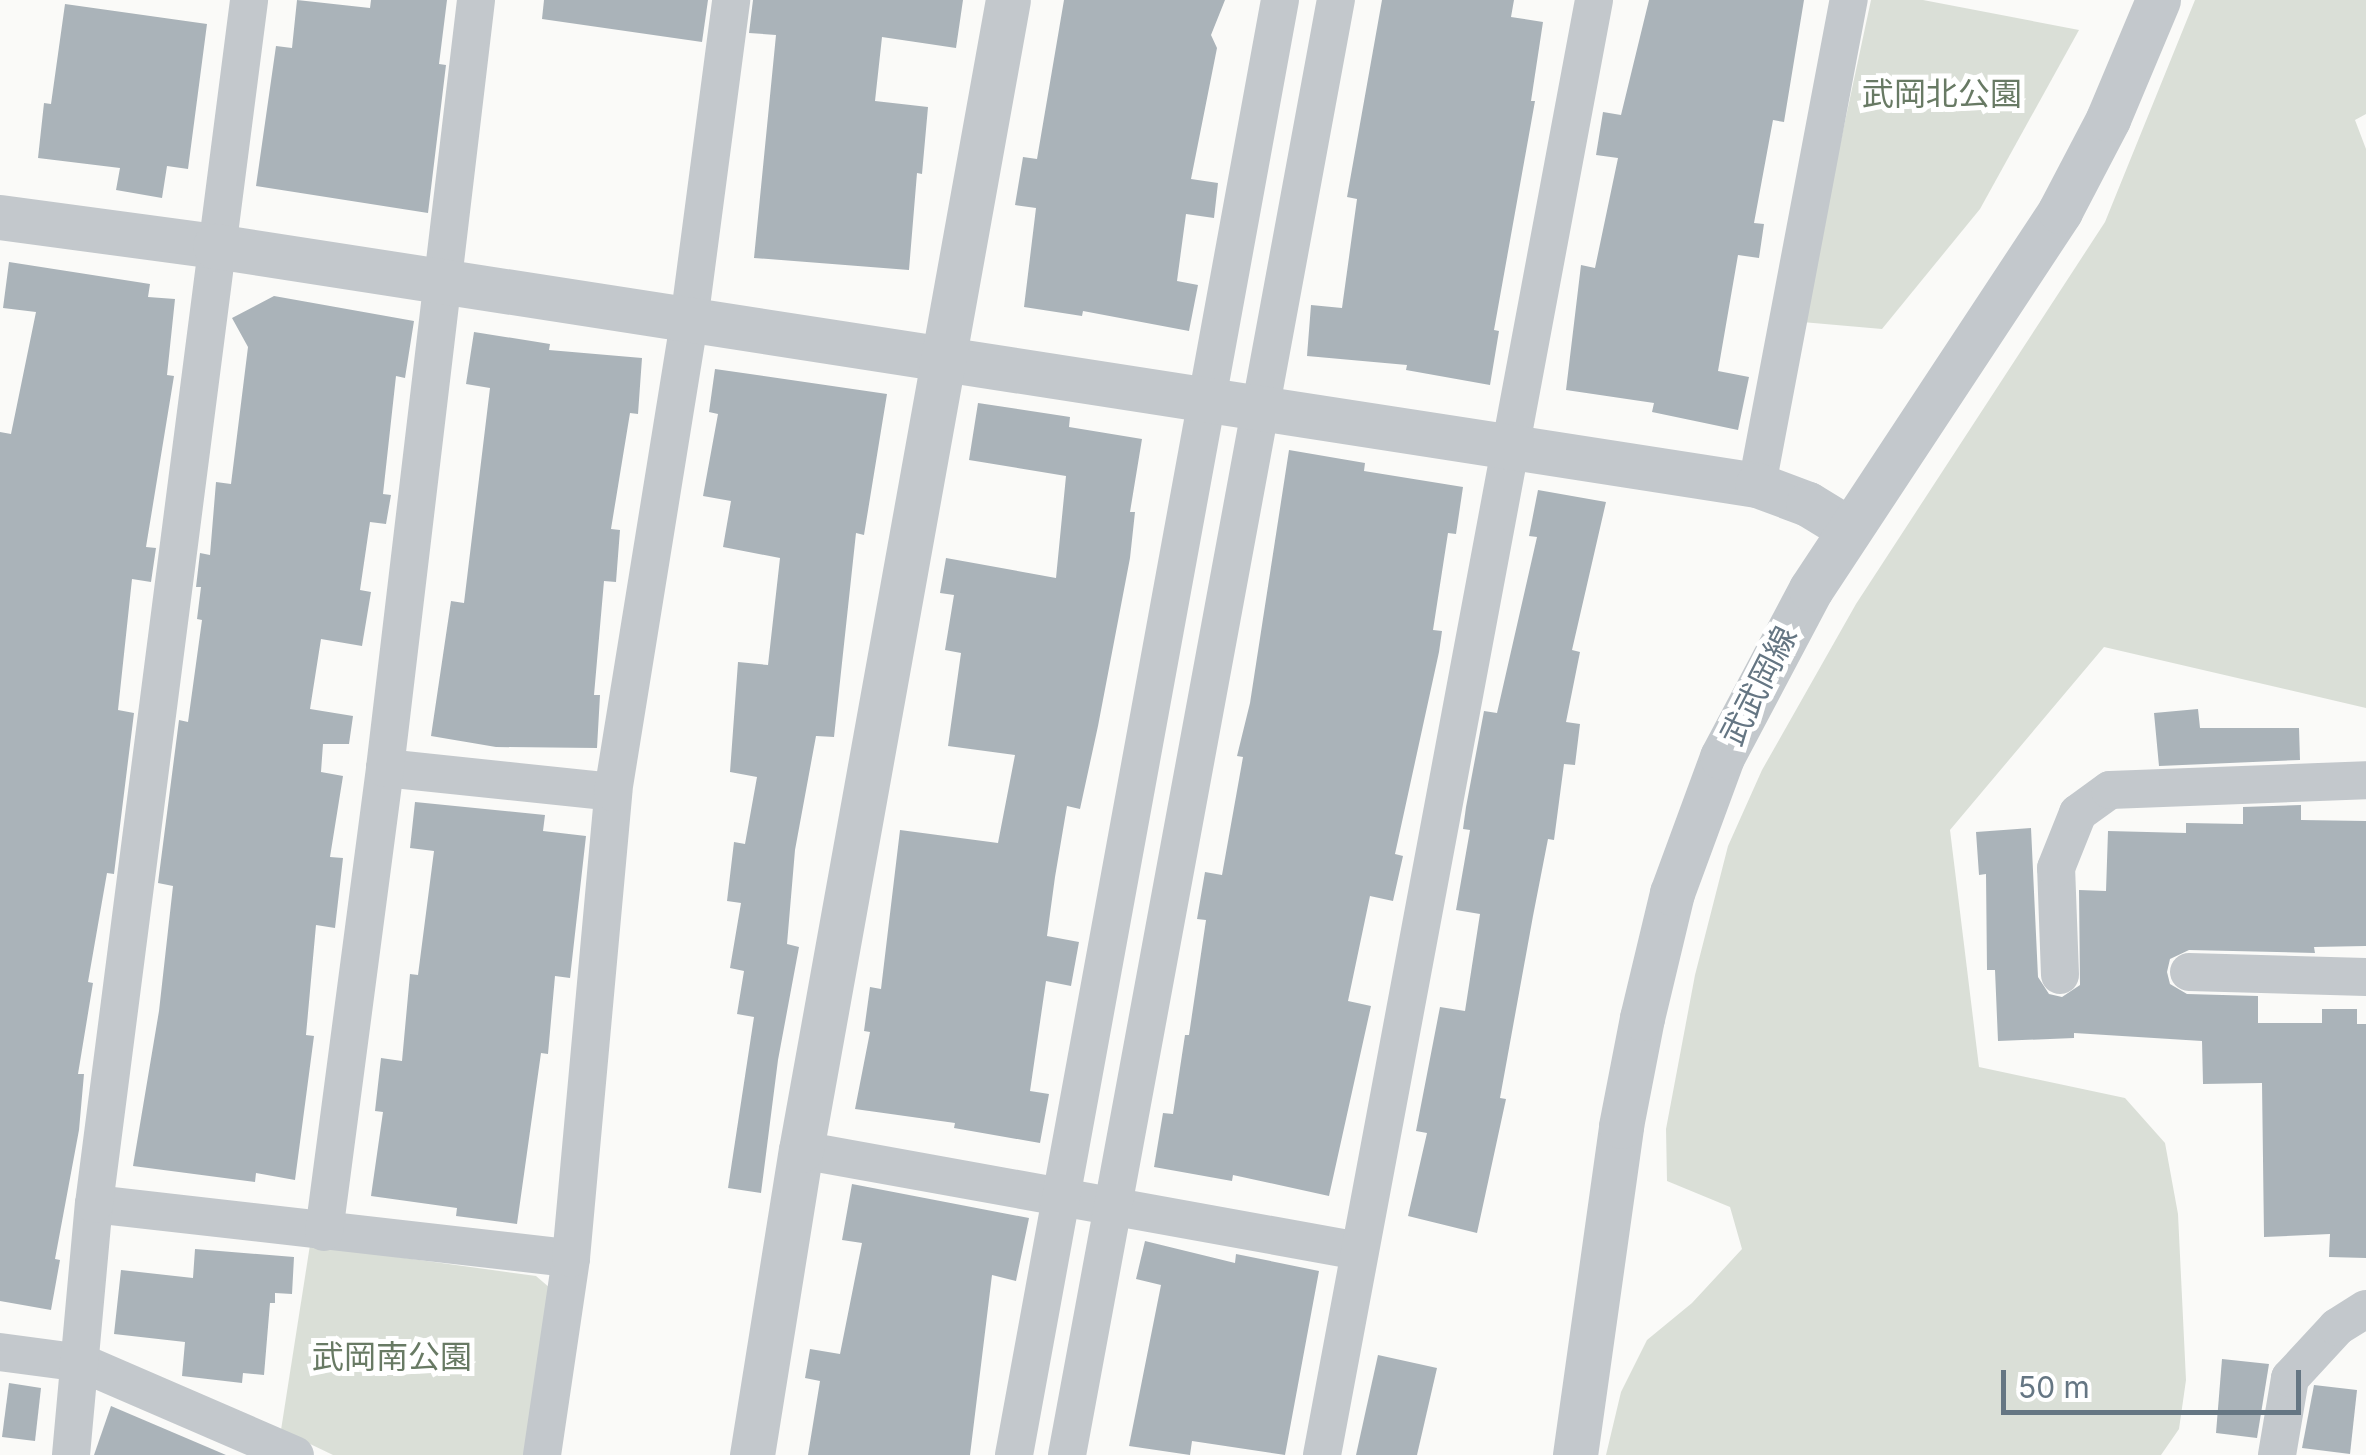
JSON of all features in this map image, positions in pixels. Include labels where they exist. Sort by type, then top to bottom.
[{"type":"street","points":[[71,1455],[94,1204],[215,246],[250,0]]},
{"type":"street","points":[[324,1232],[386,768],[476,0]]},
{"type":"street","points":[[542,1455],[570,1258],[613,792],[689,321],[731,0]]},
{"type":"street","points":[[752,1455],[801,1150],[1008,0]]},
{"type":"street","points":[[1014,1455],[1204,399],[1280,0]]},
{"type":"street","points":[[1067,1455],[1336,0]]},
{"type":"street","points":[[1322,1455],[1594,0]]},
{"type":"street","points":[[1757,485],[1849,0]]},
{"type":"street","name":"武武岡線","points":[[1575,1455],[1621,1126],[1659,942],[1688,843],[1743,710],[1810,589],[2060,211],[2137,57],[2158,0]]},
{"type":"street","points":[[0,217],[215,246],[1757,485],[1808,504],[1849,529]]},
{"type":"street","points":[[386,768],[613,792]]},
{"type":"street","points":[[2060,975],[2056,868],[2078,813],[2110,790],[2366,780]]},
{"type":"street","points":[[2189,972],[2366,977]]},
{"type":"street","points":[[801,1150],[1359,1250]]},
{"type":"street","points":[[94,1204],[570,1258]]},
{"type":"street","points":[[2278,1455],[2290,1378],[2337,1327],[2366,1309]]},
{"type":"street","points":[[0,1352],[82,1362],[295,1455]]},
{"type":"green space","name":"武岡北公園","points":[[1871,0],[1923,0],[2079,30],[1980,209],[1882,329],[1802,322]]},
{"type":"green space","points":[[2195,0],[2366,0],[2366,114],[2355,120],[2366,149],[2366,708],[2104,647],[1950,830],[1979,1067],[2125,1098],[2165,1143],[2178,1214],[2186,1380],[2179,1429],[2161,1455],[1606,1455],[1621,1392],[1647,1340],[1692,1303],[1742,1249],[1730,1207],[1667,1181],[1666,1129],[1695,975],[1728,846],[1762,770],[1856,604],[2105,222]]},
{"type":"green space","name":"武岡南公園","points":[[310,1245],[536,1276],[550,1288],[529,1455],[333,1455],[281,1430]]},
{"type":"building","points":[[297,0],[370,8],[371,0],[447,0],[439,64],[446,65],[428,213],[256,186],[276,46],[292,48]]},
{"type":"building","points":[[544,0],[708,0],[702,42],[542,19]]},
{"type":"building","points":[[753,0],[963,0],[956,48],[882,37],[875,101],[928,107],[922,174],[917,173],[909,270],[754,258],[776,35],[749,33]]},
{"type":"building","points":[[1064,0],[1225,0],[1211,35],[1217,48],[1191,179],[1218,183],[1214,218],[1186,214],[1177,281],[1198,285],[1189,331],[1083,311],[1082,316],[1024,307],[1036,208],[1015,205],[1023,157],[1037,159]]},
{"type":"building","points":[[1382,0],[1514,0],[1511,17],[1543,22],[1531,101],[1535,101],[1494,330],[1499,331],[1490,385],[1406,370],[1407,365],[1307,356],[1311,305],[1342,308],[1357,199],[1347,197]]},
{"type":"building","points":[[1649,0],[1804,0],[1784,122],[1773,120],[1754,223],[1764,224],[1759,258],[1738,255],[1718,371],[1749,377],[1738,430],[1652,412],[1654,403],[1566,390],[1581,265],[1595,268],[1618,158],[1596,155],[1603,112],[1621,115]]},
{"type":"building","points":[[65,4],[207,24],[188,169],[167,166],[162,198],[116,190],[120,168],[38,158],[44,103],[51,104]]},
{"type":"building","points":[[9,262],[150,284],[148,297],[175,299],[167,375],[174,376],[146,547],[156,548],[151,582],[132,579],[118,710],[134,713],[114,874],[107,873],[88,982],[93,983],[78,1074],[84,1074],[79,1130],[55,1259],[60,1260],[51,1310],[0,1301],[0,432],[11,434],[36,312],[3,308]]},
{"type":"building","points":[[274,296],[414,321],[405,378],[396,376],[383,494],[391,495],[386,524],[370,522],[360,590],[371,592],[362,646],[321,639],[310,709],[353,716],[349,744],[323,744],[321,772],[343,776],[330,857],[343,858],[335,928],[316,925],[306,1035],[314,1036],[295,1180],[256,1173],[255,1182],[133,1166],[159,1011],[173,886],[158,883],[179,720],[188,722],[202,620],[197,619],[201,587],[196,587],[200,553],[210,555],[216,482],[231,484],[248,347],[232,318]]},
{"type":"building","points":[[474,332],[550,344],[549,350],[642,358],[638,414],[630,413],[611,529],[620,530],[616,582],[604,581],[594,695],[600,695],[597,748],[496,747],[431,736],[451,601],[464,603],[490,388],[466,384]]},
{"type":"building","points":[[715,369],[887,394],[864,535],[856,533],[834,737],[816,736],[795,850],[787,944],[799,947],[778,1060],[761,1193],[728,1188],[754,1017],[737,1014],[744,971],[730,968],[741,903],[727,901],[734,842],[745,844],[757,777],[730,772],[738,662],[768,665],[780,558],[723,547],[731,501],[703,496],[718,414],[709,412]]},
{"type":"building","points":[[978,403],[1070,417],[1069,427],[1142,439],[1130,512],[1135,512],[1130,558],[1098,726],[1080,809],[1067,806],[1055,877],[1047,936],[1079,942],[1071,986],[1046,981],[1030,1091],[1049,1094],[1040,1143],[954,1128],[955,1123],[855,1109],[870,1032],[864,1031],[870,987],[881,989],[900,830],[998,843],[1015,755],[948,746],[961,653],[945,650],[954,595],[940,593],[946,558],[1056,578],[1066,476],[969,460]]},
{"type":"building","points":[[1289,450],[1365,463],[1364,471],[1463,487],[1456,534],[1448,533],[1433,630],[1442,631],[1439,652],[1395,854],[1403,856],[1393,901],[1370,896],[1348,1001],[1371,1006],[1329,1196],[1233,1175],[1232,1181],[1154,1167],[1163,1113],[1173,1114],[1185,1035],[1189,1035],[1206,920],[1197,919],[1205,872],[1222,875],[1243,757],[1237,756],[1250,703]]},
{"type":"building","points":[[1538,490],[1606,502],[1572,650],[1580,652],[1566,722],[1580,724],[1575,765],[1564,764],[1554,840],[1548,839],[1500,1098],[1506,1099],[1477,1233],[1408,1216],[1427,1133],[1416,1131],[1440,1007],[1465,1011],[1480,914],[1456,910],[1470,830],[1463,829],[1466,807],[1484,711],[1497,713],[1537,537],[1529,536]]},
{"type":"building","points":[[2198,709],[2200,728],[2299,728],[2300,760],[2159,766],[2154,713]]},
{"type":"building","points":[[415,802],[545,815],[543,831],[586,836],[570,978],[555,976],[548,1054],[541,1053],[517,1224],[456,1216],[457,1208],[371,1196],[383,1112],[375,1111],[381,1058],[402,1061],[410,974],[418,975],[434,851],[410,848]]},
{"type":"building","points":[[2301,805],[2301,820],[2366,821],[2366,946],[2314,947],[2315,953],[2189,950],[2170,959],[2167,972],[2170,984],[2187,994],[2258,996],[2258,1023],[2322,1023],[2322,1009],[2357,1009],[2357,1024],[2366,1024],[2366,1258],[2329,1257],[2330,1234],[2264,1237],[2262,1083],[2203,1084],[2202,1041],[2074,1033],[2074,1038],[1998,1041],[1995,970],[1987,970],[1986,874],[1979,875],[1976,832],[2031,828],[2038,977],[2049,994],[2062,997],[2080,985],[2079,890],[2106,891],[2108,831],[2186,833],[2186,823],[2243,824],[2243,807]]},
{"type":"building","points":[[852,1184],[1029,1218],[1016,1281],[992,1275],[970,1455],[808,1455],[820,1381],[805,1378],[810,1349],[840,1354],[862,1243],[842,1240]]},
{"type":"building","points":[[1145,1241],[1235,1263],[1236,1254],[1319,1271],[1285,1455],[1192,1441],[1190,1455],[1129,1446],[1161,1285],[1136,1279]]},
{"type":"building","points":[[195,1249],[294,1257],[292,1294],[275,1293],[275,1303],[270,1303],[264,1375],[243,1373],[242,1383],[182,1376],[185,1342],[114,1334],[121,1270],[193,1278]]},
{"type":"building","points":[[1378,1355],[1437,1368],[1417,1455],[1356,1455]]},
{"type":"building","points":[[2222,1359],[2269,1364],[2257,1438],[2216,1433]]},
{"type":"building","points":[[9,1383],[41,1388],[35,1441],[2,1437]]},
{"type":"building","points":[[2314,1385],[2357,1390],[2350,1454],[2302,1448]]},
{"type":"building","points":[[111,1406],[226,1455],[94,1455]]}]
